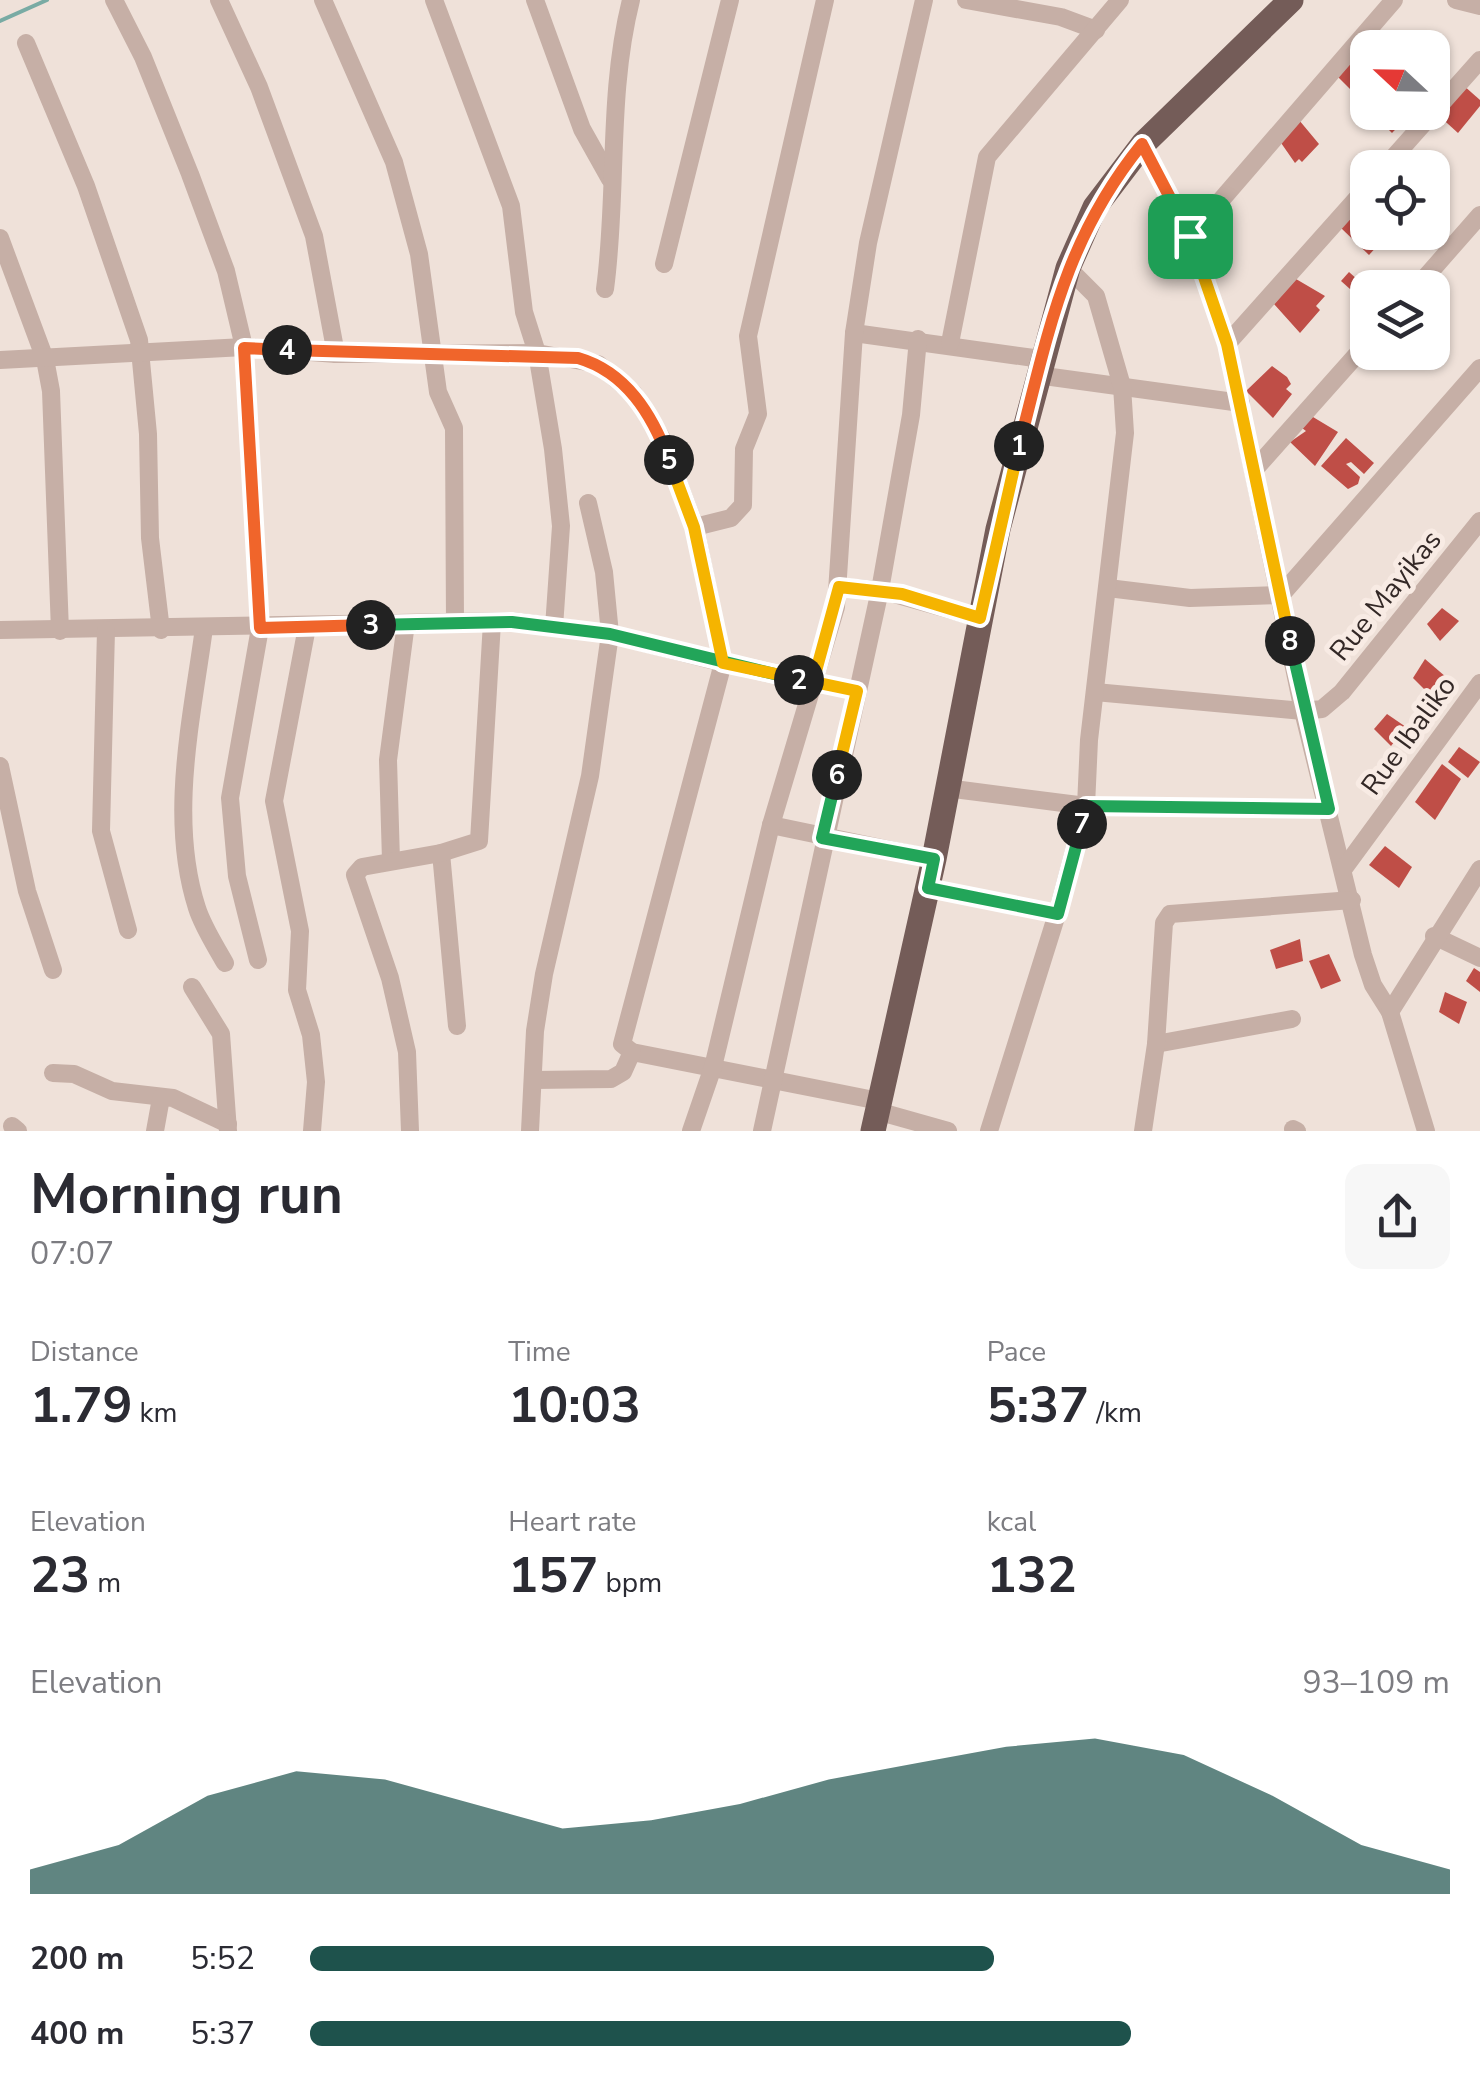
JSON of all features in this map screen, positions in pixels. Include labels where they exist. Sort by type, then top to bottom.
[{"type":"main road","points":[[876,1114],[928,888],[980,618],[1039,367],[1068,268],[1095,208],[1142,144],[1290,0]]},
{"type":"street","points":[[114,0],[143,58],[190,174],[226,272],[244,348],[260,628],[230,798],[238,876],[258,960]]},
{"type":"street","points":[[220,0],[259,88],[314,236],[336,354]]},
{"type":"street","points":[[323,0],[394,162],[418,254],[440,399],[454,428],[455,622]]},
{"type":"street","points":[[434,0],[511,206],[524,312],[536,354],[561,526],[554,627]]},
{"type":"street","points":[[535,0],[582,129],[611,180]]},
{"type":"street","points":[[604,289],[615,213],[611,180],[616,102],[631,0]]},
{"type":"street","points":[[664,264],[730,0]]},
{"type":"street","points":[[694,527],[731,518],[743,506],[744,449],[758,414],[748,336],[825,0]]},
{"type":"street","points":[[691,1131],[713,1068],[771,825],[839,587],[854,332],[868,242],[924,0]]},
{"type":"street","points":[[966,0],[1061,18],[1096,30]]},
{"type":"street","points":[[950,343],[986,157],[1120,0]]},
{"type":"street","points":[[1190,236],[1394,0]]},
{"type":"street","points":[[1456,0],[1480,6]]},
{"type":"street","points":[[26,44],[86,186],[141,352],[150,538],[162,630]]},
{"type":"street","points":[[1400,150],[1479,63]]},
{"type":"street","points":[[1142,144],[1190,236],[1227,344],[1303,711],[1373,985],[1390,1012],[1426,1131]]},
{"type":"street","points":[[1227,344],[1350,206]]},
{"type":"street","points":[[1432,270],[1480,216]]},
{"type":"street","points":[[0,238],[45,359],[51,391],[60,631]]},
{"type":"street","points":[[989,1131],[1058,914],[1086,806],[1094,692],[1127,414],[1094,289],[1068,268]]},
{"type":"street","points":[[854,332],[950,343],[1122,386],[1241,403]]},
{"type":"street","points":[[762,1131],[822,838],[880,590],[911,416],[918,339]]},
{"type":"street","points":[[0,360],[244,348],[336,354],[536,354],[598,364],[634,394],[661,437],[694,527],[723,663],[621,1033],[622,1044],[632,1052],[772,1081],[876,1114],[948,1131]]},
{"type":"street","points":[[1255,468],[1350,362]]},
{"type":"street","points":[[1108,588],[1190,598],[1282,595],[1480,368]]},
{"type":"street","points":[[530,1131],[544,974],[590,776],[610,634],[604,572],[588,503]]},
{"type":"street","name":"Rue Mayikas","points":[[1303,711],[1333,703],[1480,521]]},
{"type":"street","points":[[839,587],[880,590],[980,618]]},
{"type":"street","points":[[0,630],[492,622],[610,634],[857,691]]},
{"type":"street","points":[[410,1131],[407,1052],[390,978],[354,880],[362,867],[475,845],[481,836],[492,622]]},
{"type":"street","points":[[391,860],[388,760],[406,623]]},
{"type":"street","points":[[204,628],[184,784],[186,856],[197,910],[224,963]]},
{"type":"street","points":[[307,628],[274,800],[300,931],[296,974],[316,1082],[312,1131]]},
{"type":"street","points":[[106,630],[101,831],[128,930]]},
{"type":"street","name":"Rue Ibaliko","points":[[1344,868],[1480,683]]},
{"type":"street","points":[[1094,692],[1303,711]]},
{"type":"street","points":[[0,766],[27,891],[53,970]]},
{"type":"street","points":[[946,788],[1086,806],[1329,809]]},
{"type":"street","points":[[771,825],[934,859]]},
{"type":"street","points":[[441,853],[458,1026]]},
{"type":"street","points":[[1390,1012],[1434,936],[1480,869]]},
{"type":"street","points":[[928,888],[1058,914]]},
{"type":"street","points":[[1143,1131],[1156,1044],[1164,922],[1170,914],[1352,900]]},
{"type":"street","points":[[1434,936],[1480,958]]},
{"type":"street","points":[[192,986],[222,1034],[228,1128]]},
{"type":"street","points":[[1156,1044],[1292,1019]]},
{"type":"street","points":[[534,1080],[612,1078],[624,1072],[632,1052]]},
{"type":"street","points":[[52,1073],[74,1074],[112,1091],[173,1098],[228,1128]]},
{"type":"street","points":[[155,1131],[161,1098]]},
{"type":"building","points":[[1350,59],[1350,89],[1335,74]]},
{"type":"building","points":[[1463,85],[1480,100],[1480,106],[1458,133],[1450,126],[1450,100]]},
{"type":"building","points":[[1299,120],[1319,144],[1302,162],[1299,159],[1295,163],[1279,140]]},
{"type":"building","points":[[1350,219],[1350,237],[1341,228]]},
{"type":"building","points":[[1349,272],[1350,273],[1350,289],[1341,281]]},
{"type":"building","points":[[1296,279],[1325,296],[1316,306],[1320,310],[1300,333],[1274,304]]},
{"type":"building","points":[[1272,366],[1287,377],[1291,384],[1286,389],[1292,394],[1273,418],[1246,391]]},
{"type":"building","points":[[1308,414],[1338,432],[1315,466],[1290,442],[1306,431],[1298,425]]},
{"type":"building","points":[[1346,438],[1374,463],[1364,474],[1351,462],[1346,464],[1360,477],[1358,484],[1348,489],[1321,466]]},
{"type":"building","points":[[1442,608],[1459,621],[1440,641],[1427,624]]},
{"type":"building","points":[[1425,659],[1446,677],[1432,697],[1413,678]]},
{"type":"building","points":[[1387,714],[1406,727],[1391,746],[1374,729]]},
{"type":"building","points":[[1459,747],[1480,762],[1468,778],[1448,762]]},
{"type":"building","points":[[1442,764],[1461,779],[1435,820],[1415,802]]},
{"type":"building","points":[[1385,846],[1412,867],[1399,888],[1369,865]]},
{"type":"building","points":[[1300,939],[1303,961],[1276,969],[1270,950]]},
{"type":"building","points":[[1329,954],[1341,981],[1321,989],[1309,961]]},
{"type":"building","points":[[1474,968],[1480,972],[1480,992],[1466,981]]},
{"type":"building","points":[[1445,992],[1467,1002],[1459,1024],[1439,1012]]},
{"type":"waterway","points":[[0,21],[47,0]]},
{"type":"route","points":[[1190,236],[1142,144],[1095,208],[1068,268],[998,529],[980,618],[902,594],[839,587],[813,682],[723,663],[610,634],[512,622],[260,628],[244,348],[336,354],[536,354],[578,358],[598,364],[621,380],[661,437],[694,527],[723,663],[813,682],[857,691],[822,838],[934,859],[928,888],[1058,914],[1086,806],[1329,809],[1303,711],[1227,344],[1190,236]]}]
